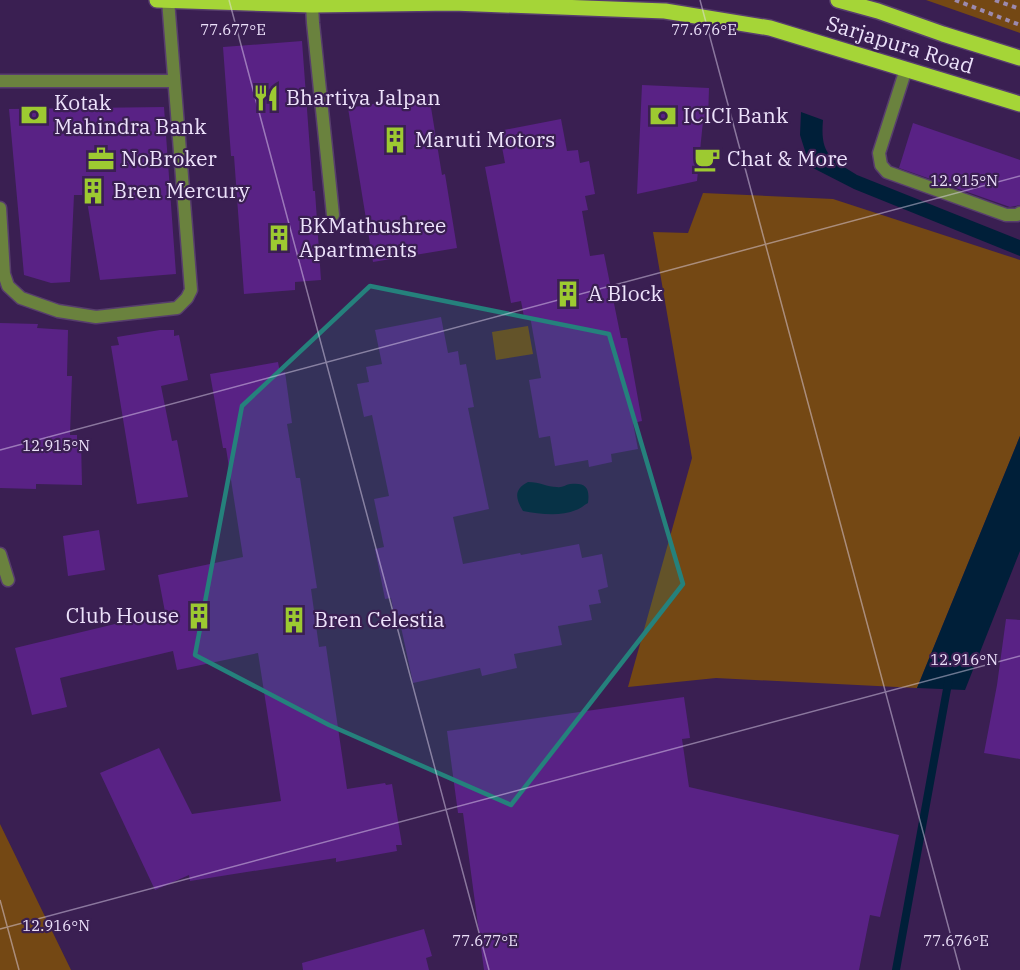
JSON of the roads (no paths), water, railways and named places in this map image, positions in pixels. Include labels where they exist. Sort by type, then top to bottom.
[{"type":"main road","name":"Sarjapura Road","points":[[157,0],[312,5],[453,3],[665,11],[770,28],[1020,104]]},
{"type":"main road","name":"Sarjapura Road","points":[[838,0],[1020,58]]},
{"type":"street","points":[[0,208],[4,274],[8,286],[21,298],[58,311],[96,317],[177,308],[187,298],[191,290],[168,0]]},
{"type":"street","points":[[312,5],[333,215]]},
{"type":"street","points":[[906,69],[879,153],[881,165],[887,172],[1006,214],[1020,213]]},
{"type":"street","points":[[0,81],[174,81]]},
{"type":"street","points":[[0,554],[8,580]]},
{"type":"water","points":[[801,112],[823,120],[825,148],[834,159],[857,175],[1020,240],[1020,256],[854,189],[813,168],[800,135]]},
{"type":"water","points":[[1020,436],[1020,551],[965,690],[917,688]]},
{"type":"water","points":[[528,482],[559,487],[570,484],[583,485],[588,493],[588,503],[563,514],[523,511],[517,494],[520,488]]},
{"type":"waterway","points":[[896,970],[949,678]]},
{"type":"place","name":"Bhartiya Jalpan","points":[[266,98]]},
{"type":"place","name":"Kotak Mahindra Bank","points":[[34,115]]},
{"type":"place","name":"ICICI Bank","points":[[663,116]]},
{"type":"place","name":"Maruti Motors","points":[[395,140]]},
{"type":"place","name":"NoBroker","points":[[101,159]]},
{"type":"place","name":"Chat & More","points":[[707,159]]},
{"type":"place","name":"Bren Mercury","points":[[93,191]]},
{"type":"place","name":"BKMathushree Apartments","points":[[279,238]]},
{"type":"place","name":"A Block","points":[[568,294]]},
{"type":"place","name":"Club House","points":[[199,616]]},
{"type":"place","name":"Bren Celestia","points":[[294,620]]}]
